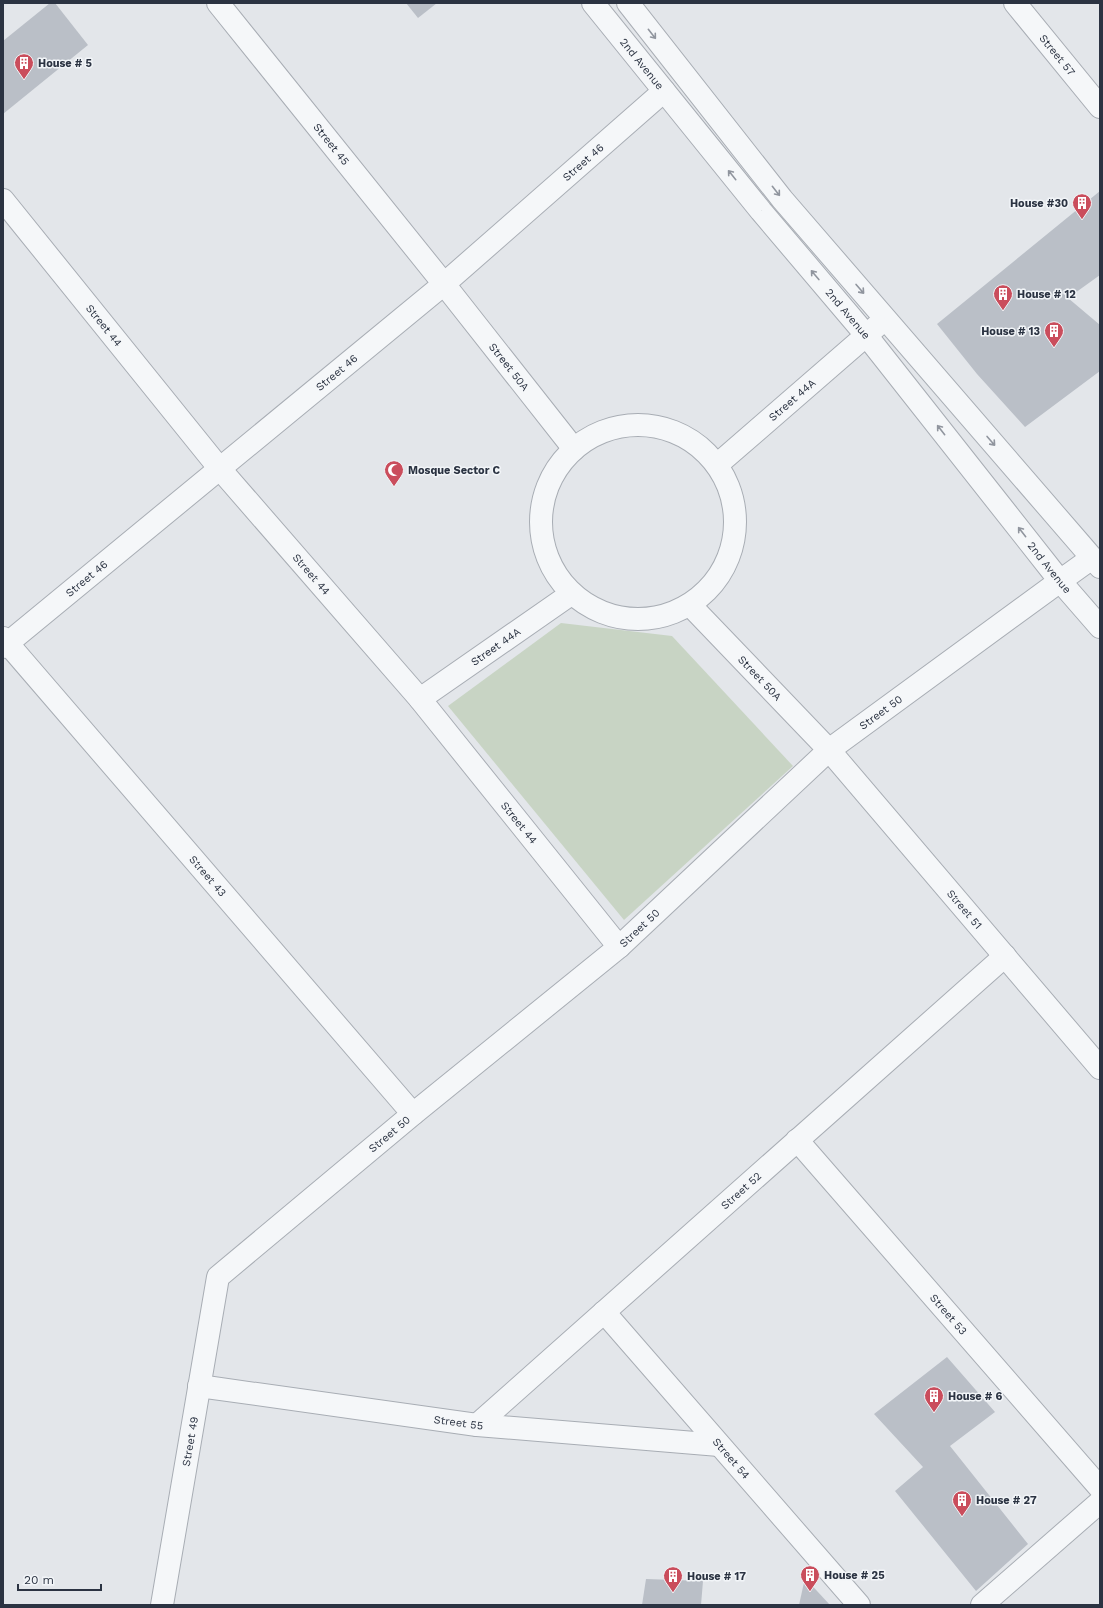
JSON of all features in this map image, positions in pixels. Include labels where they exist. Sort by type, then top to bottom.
[{"type":"street","name":"Street 45","points":[[218,3],[444,284]]},
{"type":"street","name":"2nd Avenue","points":[[593,3],[761,211],[866,335],[1060,581],[1100,628]]},
{"type":"street","points":[[628,3],[782,199],[1097,559]]},
{"type":"street","name":"Street 57","points":[[1016,3],[1100,108]]},
{"type":"street","name":"Street 46","points":[[4,643],[220,469],[444,284],[664,91]]},
{"type":"street","name":"Street 44","points":[[3,200],[220,469],[420,699],[619,947]]},
{"type":"street","name":"Street 50A","points":[[444,284],[574,449]]},
{"type":"street","name":"Street 44A","points":[[718,464],[886,319]]},
{"type":"street","points":[[633,424],[665,428],[695,442],[718,464],[732,493],[737,525],[730,556],[714,584],[690,605],[660,618],[628,620],[598,612],[571,594],[551,568],[541,538],[542,505],[553,474],[574,449],[601,432],[633,424]]},
{"type":"street","name":"Street 50","points":[[218,1277],[413,1114],[619,947],[829,750],[1060,581],[1097,559]]},
{"type":"street","name":"Street 44A","points":[[420,699],[571,594]]},
{"type":"street","name":"Street 50A","points":[[690,605],[829,750]]},
{"type":"street","name":"Street 43","points":[[4,643],[413,1114]]},
{"type":"street","name":"Street 51","points":[[829,750],[1100,1068]]},
{"type":"street","name":"Street 52","points":[[477,1424],[1005,956]]},
{"type":"street","name":"Street 53","points":[[796,1140],[1100,1488]]},
{"type":"street","name":"Street 49","points":[[162,1605],[218,1277]]},
{"type":"street","name":"Street 54","points":[[604,1312],[858,1605]]},
{"type":"street","name":"Street 55","points":[[199,1386],[477,1424],[719,1444]]},
{"type":"street","points":[[982,1605],[1100,1502]]},
{"type":"green space","points":[[561,623],[672,636],[793,766],[624,920],[448,706]]},
{"type":"building","name":"House # 5","points":[[50,3],[55,3],[88,45],[3,114],[3,41]]},
{"type":"building","points":[[406,3],[437,3],[418,18]]},
{"type":"building","points":[[1100,191],[1100,275],[1068,298],[1100,325],[1100,371],[1025,427],[977,374],[937,324]]},
{"type":"building","points":[[947,1357],[995,1412],[950,1446],[1028,1544],[976,1591],[895,1491],[923,1467],[874,1414]]},
{"type":"building","name":"House # 25","points":[[805,1578],[830,1605],[799,1605]]},
{"type":"building","name":"House # 17","points":[[646,1579],[703,1581],[701,1605],[642,1605]]},
{"type":"place","name":"House # 5","points":[[24,80]]},
{"type":"place","name":"House #30","points":[[1082,220]]},
{"type":"place","name":"House # 12","points":[[1003,311]]},
{"type":"place","name":"House # 13","points":[[1054,348]]},
{"type":"place","name":"Mosque Sector C","points":[[394,487]]},
{"type":"place","name":"House # 6","points":[[934,1413]]},
{"type":"place","name":"House # 27","points":[[962,1517]]},
{"type":"place","name":"House # 25","points":[[810,1592]]},
{"type":"place","name":"House # 17","points":[[673,1593]]}]
